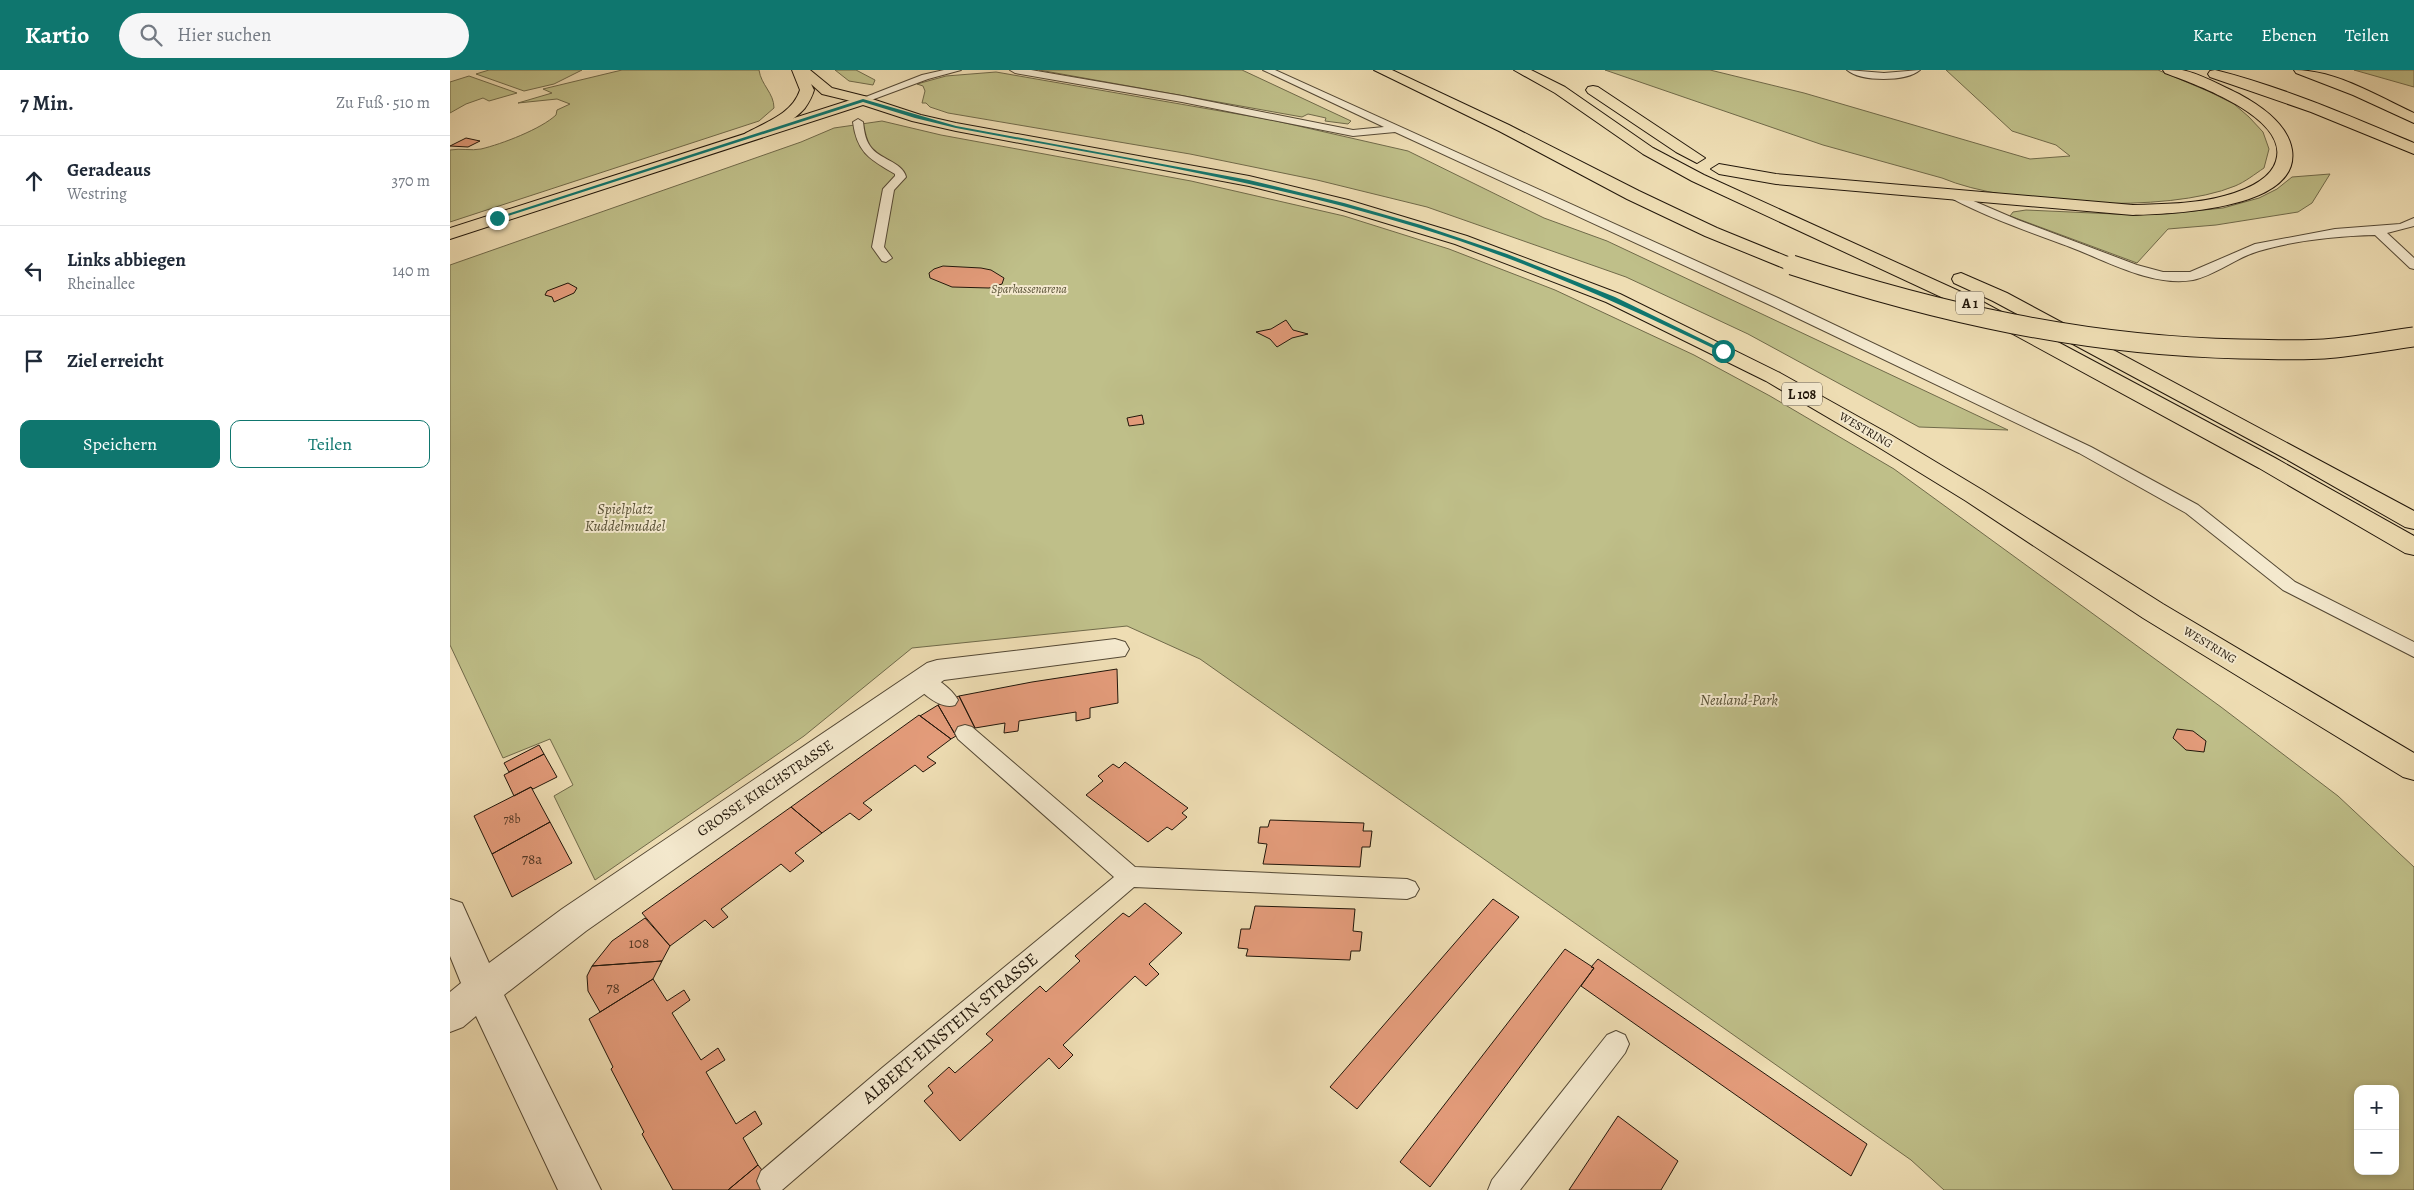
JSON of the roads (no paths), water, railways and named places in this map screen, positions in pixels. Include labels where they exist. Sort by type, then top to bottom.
[{"type":"main road","points":[[800,70],[811,76],[827,91],[863,100]]},
{"type":"main road","points":[[750,136],[778,122],[802,102],[807,90],[800,70]]},
{"type":"main road","points":[[824,70],[838,84],[863,100]]},
{"type":"main road","points":[[1381,70],[1504,128],[1677,216],[1792,265],[1912,303],[1976,318],[2137,344],[2198,349],[2323,349],[2414,337]]},
{"type":"main road","name":"A 1","points":[[1521,70],[1560,90],[1648,151],[1698,178],[1974,305],[2259,458],[2414,547]]},
{"type":"main road","name":"A 1","points":[[1554,70],[1587,85],[1681,149],[1719,169],[2000,297],[2294,454],[2414,521]]},
{"type":"main road","points":[[1719,169],[1776,179],[1955,196],[2087,208],[2166,210],[2215,204],[2262,187],[2274,178],[2284,164],[2285,150],[2281,138],[2273,126],[2248,105],[2232,96],[2170,70]]},
{"type":"main road","points":[[2199,70],[2277,93],[2350,120],[2414,149]]},
{"type":"main road","points":[[2301,70],[2333,81],[2414,119]]},
{"type":"main road","points":[[450,234],[863,100]]},
{"type":"main road","name":"WESTRING","points":[[863,100],[917,118],[956,127],[1249,181],[1342,204],[1478,246],[1613,298],[1756,368],[1883,440],[1976,496],[2153,611],[2414,768]]},
{"type":"street","name":"GROSSE KIRCHSTRASSE","points":[[450,1014],[574,920],[937,670],[1114,649]]},
{"type":"street","points":[[450,914],[482,989],[580,1190]]},
{"type":"lane","points":[[863,100],[904,84],[949,70]]},
{"type":"lane","points":[[1015,70],[1353,133],[1395,129]]},
{"type":"lane","points":[[1268,70],[1816,321],[2085,450],[2192,509],[2289,586],[2414,650]]},
{"type":"lane","points":[[1852,70],[1886,76],[1900,76],[1915,70]]},
{"type":"lane","points":[[858,122],[860,139],[866,150],[872,157],[900,172],[901,177],[889,189],[878,247],[886,258]]},
{"type":"lane","points":[[1955,196],[1982,210],[2135,267],[2176,277],[2192,276],[2255,248],[2335,232],[2378,231],[2403,227],[2414,222]]},
{"type":"lane","points":[[2378,231],[2414,265]]},
{"type":"lane","points":[[923,680],[948,700]]},
{"type":"lane","points":[[965,733],[1130,877],[1407,889]]},
{"type":"lane","name":"ALBERT-EINSTEIN-STRASSE","points":[[771,1181],[891,1077],[1130,877]]},
{"type":"lane","points":[[1502,1190],[1616,1044]]},
{"type":"park label","name":"Sparkassenarena","points":[[1029,289]]},
{"type":"park label","name":"Spielplatz Kuddelmuddel","points":[[625,518]]},
{"type":"park label","name":"Neuland-Park","points":[[1739,700]]}]
